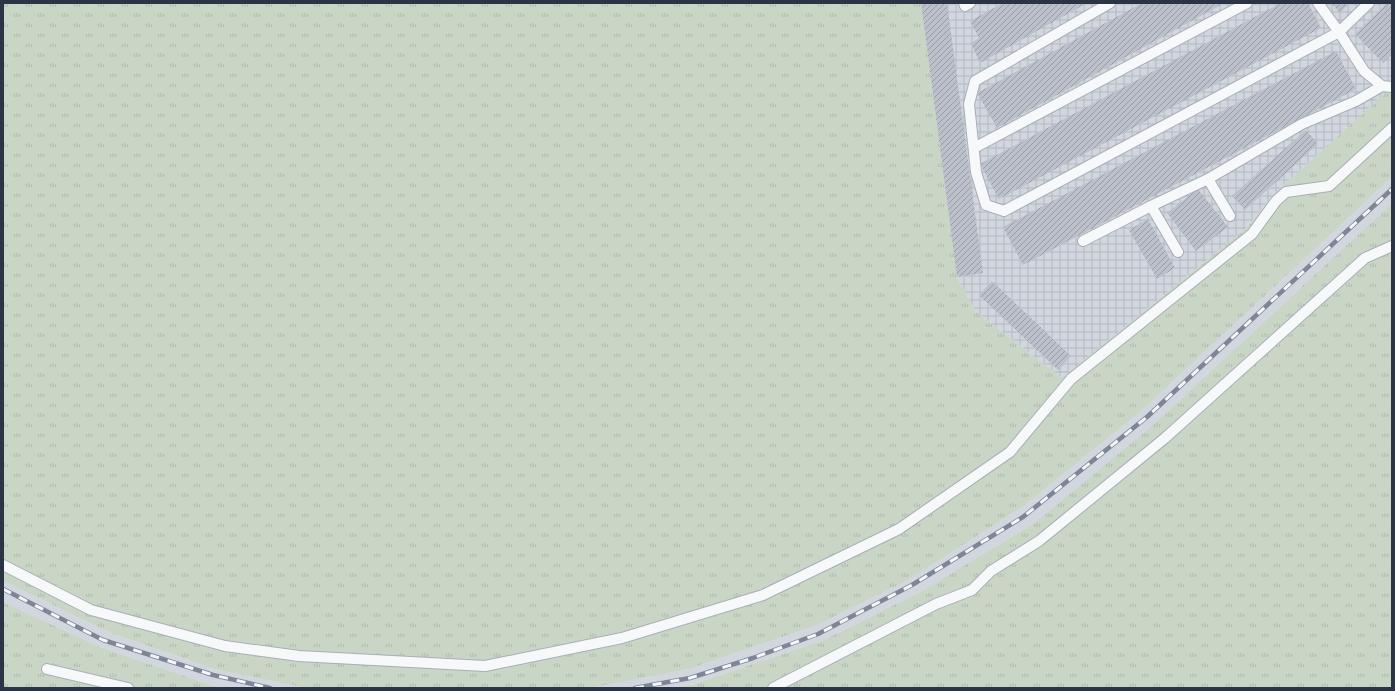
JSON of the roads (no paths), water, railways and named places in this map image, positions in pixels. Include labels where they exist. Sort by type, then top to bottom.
[{"type":"lane","points":[[964,3],[965,6],[970,3]]},
{"type":"lane","points":[[1110,3],[975,81],[969,104],[976,172],[986,205],[1004,211],[1339,32],[1369,3]]},
{"type":"lane","points":[[974,148],[1247,3]]},
{"type":"lane","points":[[1318,3],[1364,71],[1387,87]]},
{"type":"lane","points":[[1082,241],[1208,179],[1302,124],[1387,87]]},
{"type":"lane","points":[[3,565],[91,610],[225,646],[299,656],[485,666],[622,638],[763,595],[899,529],[1010,452],[1071,379],[1252,234],[1276,201],[1286,192],[1329,186],[1392,128]]},
{"type":"lane","points":[[1208,179],[1230,216]]},
{"type":"lane","points":[[1151,206],[1178,252]]},
{"type":"lane","points":[[773,688],[936,604],[972,590],[991,571],[1039,541],[1165,438],[1365,258],[1392,246]]},
{"type":"lane","points":[[47,669],[128,688]]},
{"type":"railway","points":[[635,688],[690,678],[753,658],[818,634],[912,585],[1023,517],[1147,417],[1392,189]]},
{"type":"railway","points":[[3,589],[103,640],[213,675],[270,688]]}]
